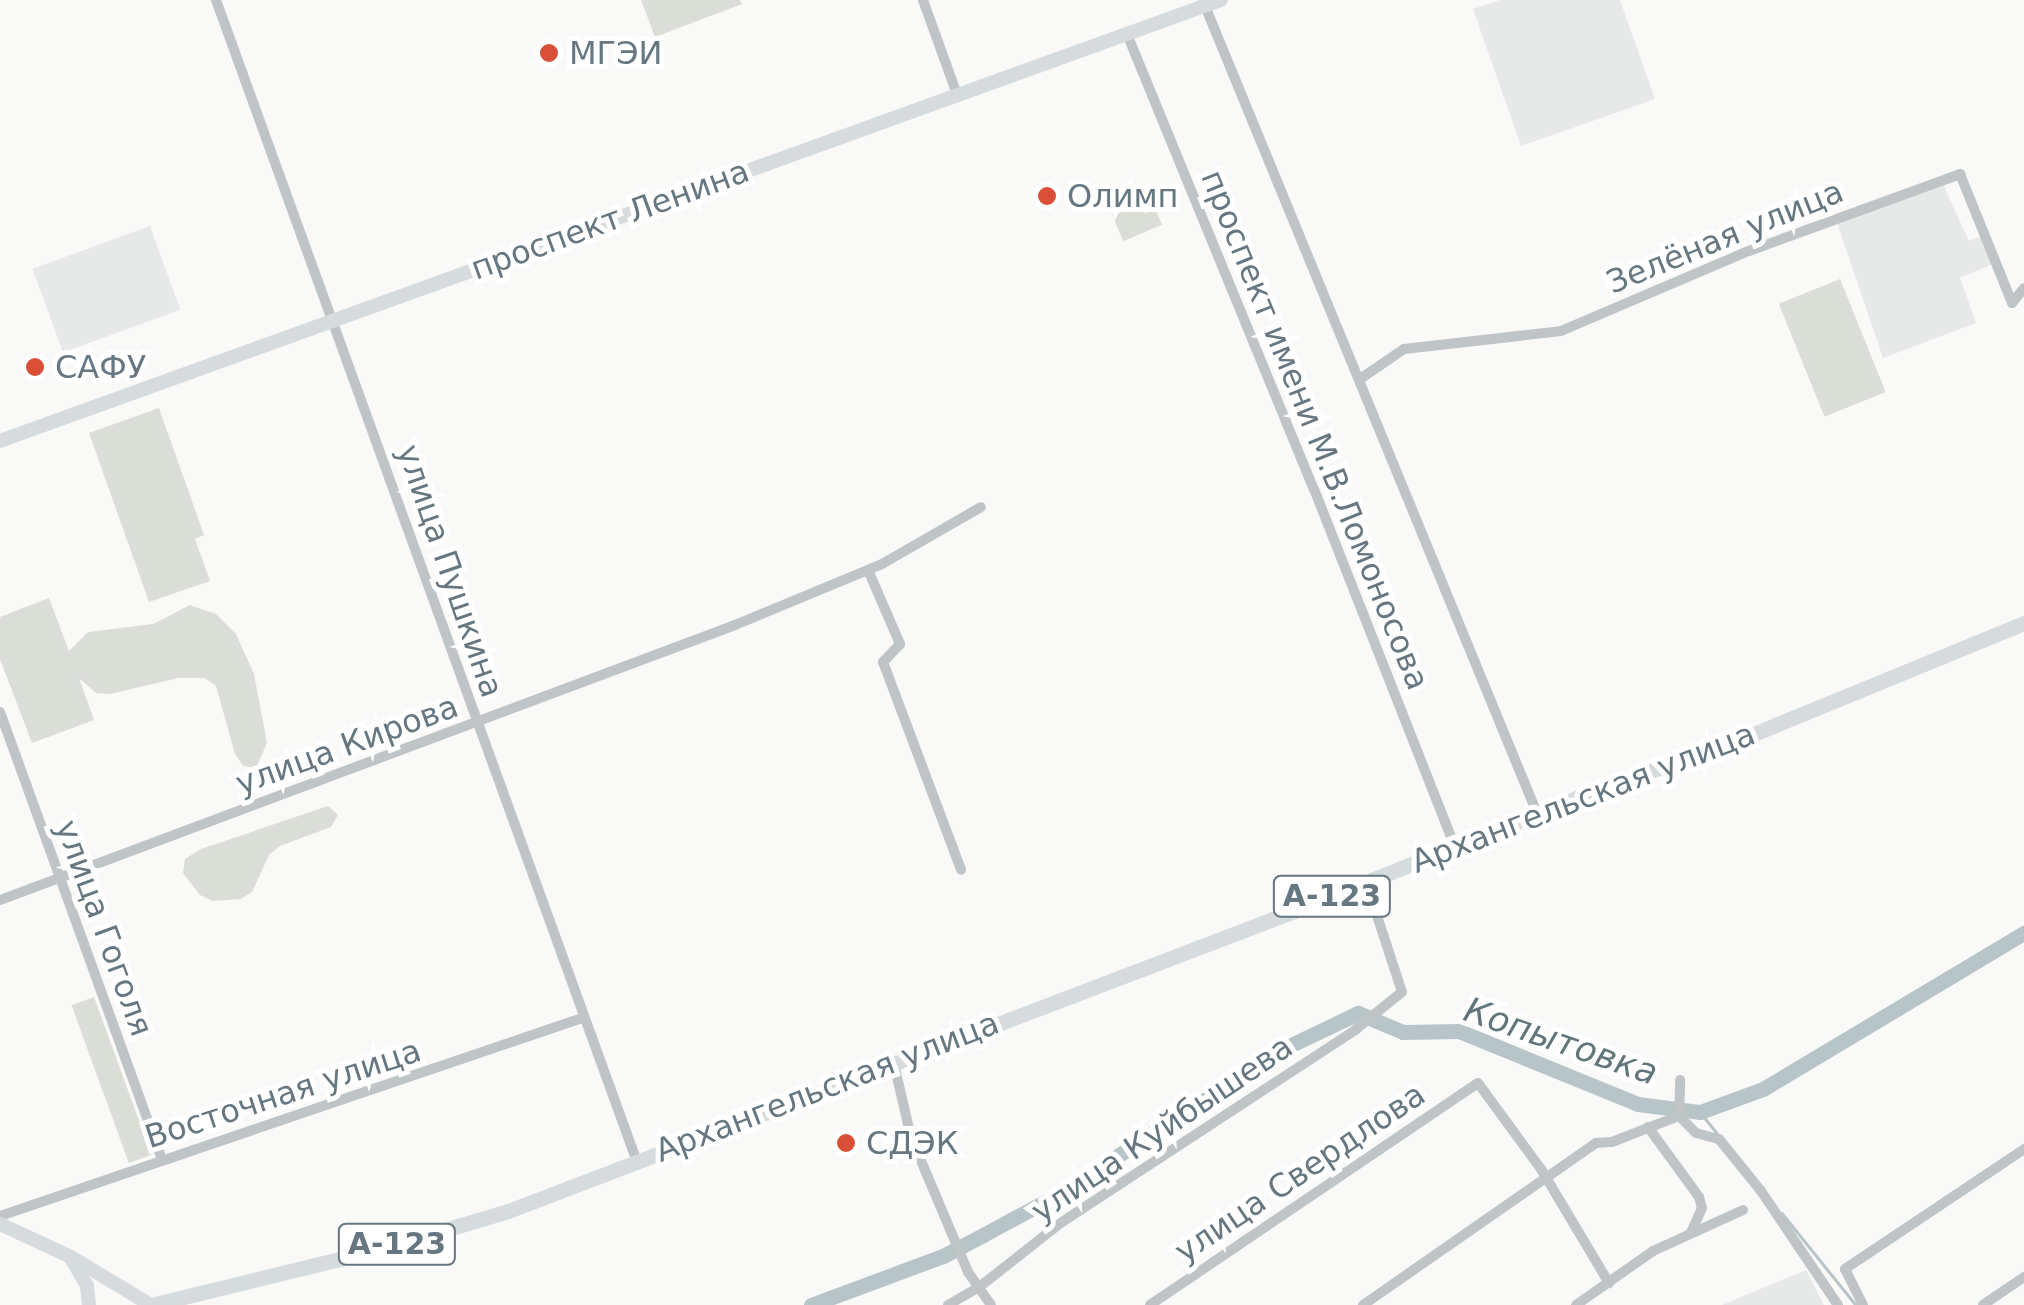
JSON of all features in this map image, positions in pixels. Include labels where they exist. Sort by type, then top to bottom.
[{"type":"main road","name":"Архангельская улица","points":[[636,1159],[894,1064],[1538,813],[1729,744],[2024,624]]},
{"type":"main road","name":"А-123","points":[[151,1305],[462,1225],[636,1159]]},
{"type":"street","name":"улица Пушкина","points":[[216,0],[636,1159]]},
{"type":"street","points":[[923,0],[958,97]]},
{"type":"street","name":"проспект Ленина","points":[[0,441],[1221,0]]},
{"type":"street","name":"проспект имени М.В.Ломоносова","points":[[1205,6],[1538,813]]},
{"type":"street","name":"проспект имени М.В.Ломоносова","points":[[1127,34],[1314,489],[1454,846]]},
{"type":"street","name":"Зелёная улица","points":[[1360,379],[1404,349],[1561,331],[1750,251],[1960,174],[2012,302],[2024,288]]},
{"type":"street","name":"улица Кирова","points":[[0,900],[478,724],[868,570],[933,538],[980,507]]},
{"type":"street","points":[[868,570],[900,644],[883,662],[961,870]]},
{"type":"street","name":"улица Гоголя","points":[[0,712],[162,1160]]},
{"type":"street","name":"улица Куйбышева","points":[[948,1305],[978,1288],[1062,1222],[1355,1030],[1402,992],[1366,882]]},
{"type":"street","name":"Восточная улица","points":[[0,1216],[582,1018]]},
{"type":"street","points":[[894,1064],[911,1137],[960,1257],[991,1305]]},
{"type":"street","points":[[1680,1080],[1679,1116],[1696,1133],[1719,1139],[1761,1191],[1838,1305]]},
{"type":"street","name":"улица Свердлова","points":[[1150,1305],[1478,1083],[1546,1180]]},
{"type":"street","points":[[1363,1305],[1596,1142],[1612,1142],[1679,1116]]},
{"type":"street","points":[[1650,1126],[1699,1197],[1702,1208],[1690,1234]]},
{"type":"street","points":[[1863,1305],[1845,1270],[2024,1149]]},
{"type":"street","points":[[1546,1180],[1609,1282]]},
{"type":"street","points":[[1576,1305],[1653,1251],[1743,1210]]},
{"type":"street","points":[[0,1224],[70,1257],[151,1305]]},
{"type":"street","points":[[70,1257],[87,1286],[89,1305]]},
{"type":"street","points":[[1984,1305],[2024,1277]]},
{"type":"shaded area","points":[[641,0],[740,0],[742,4],[655,37]]},
{"type":"shaded area","points":[[1500,0],[1620,0],[1655,99],[1521,146],[1473,9]]},
{"type":"shaded area","points":[[1942,182],[1969,241],[1986,235],[1998,262],[1960,278],[1976,323],[1883,358],[1835,217]]},
{"type":"shaded area","points":[[1151,199],[1162,225],[1123,241],[1112,215]]},
{"type":"shaded area","points":[[150,226],[180,310],[63,352],[33,269]]},
{"type":"shaded area","points":[[1840,279],[1886,392],[1825,417],[1779,304]]},
{"type":"shaded area","points":[[159,408],[204,535],[195,539],[210,581],[149,602],[89,433]]},
{"type":"shaded area","points":[[49,598],[69,651],[88,632],[153,624],[190,605],[216,614],[236,634],[254,674],[267,743],[256,768],[243,766],[235,754],[216,686],[205,678],[178,678],[110,694],[96,693],[79,678],[94,720],[32,743],[0,659],[0,617]]},
{"type":"shaded area","points":[[328,806],[338,815],[331,827],[280,846],[269,855],[252,892],[241,899],[213,901],[200,895],[183,873],[185,859],[201,849]]},
{"type":"shaded area","points":[[94,997],[151,1155],[129,1163],[71,1005]]},
{"type":"shaded area","points":[[1806,1270],[1824,1305],[1722,1305]]},
{"type":"waterway","name":"Копытовка","points":[[811,1305],[943,1256],[983,1235],[1055,1196],[1287,1047],[1358,1013],[1403,1032],[1459,1031],[1638,1104],[1700,1112],[1763,1089],[2024,933]]},
{"type":"waterway","points":[[1700,1112],[1717,1133]]},
{"type":"waterway","points":[[1782,1213],[1856,1305]]},
{"type":"place","name":"МГЭИ","points":[[549,53]]},
{"type":"place","name":"Олимп","points":[[1047,196]]},
{"type":"place","name":"САФУ","points":[[35,367]]},
{"type":"place","name":"СДЭК","points":[[846,1143]]}]
